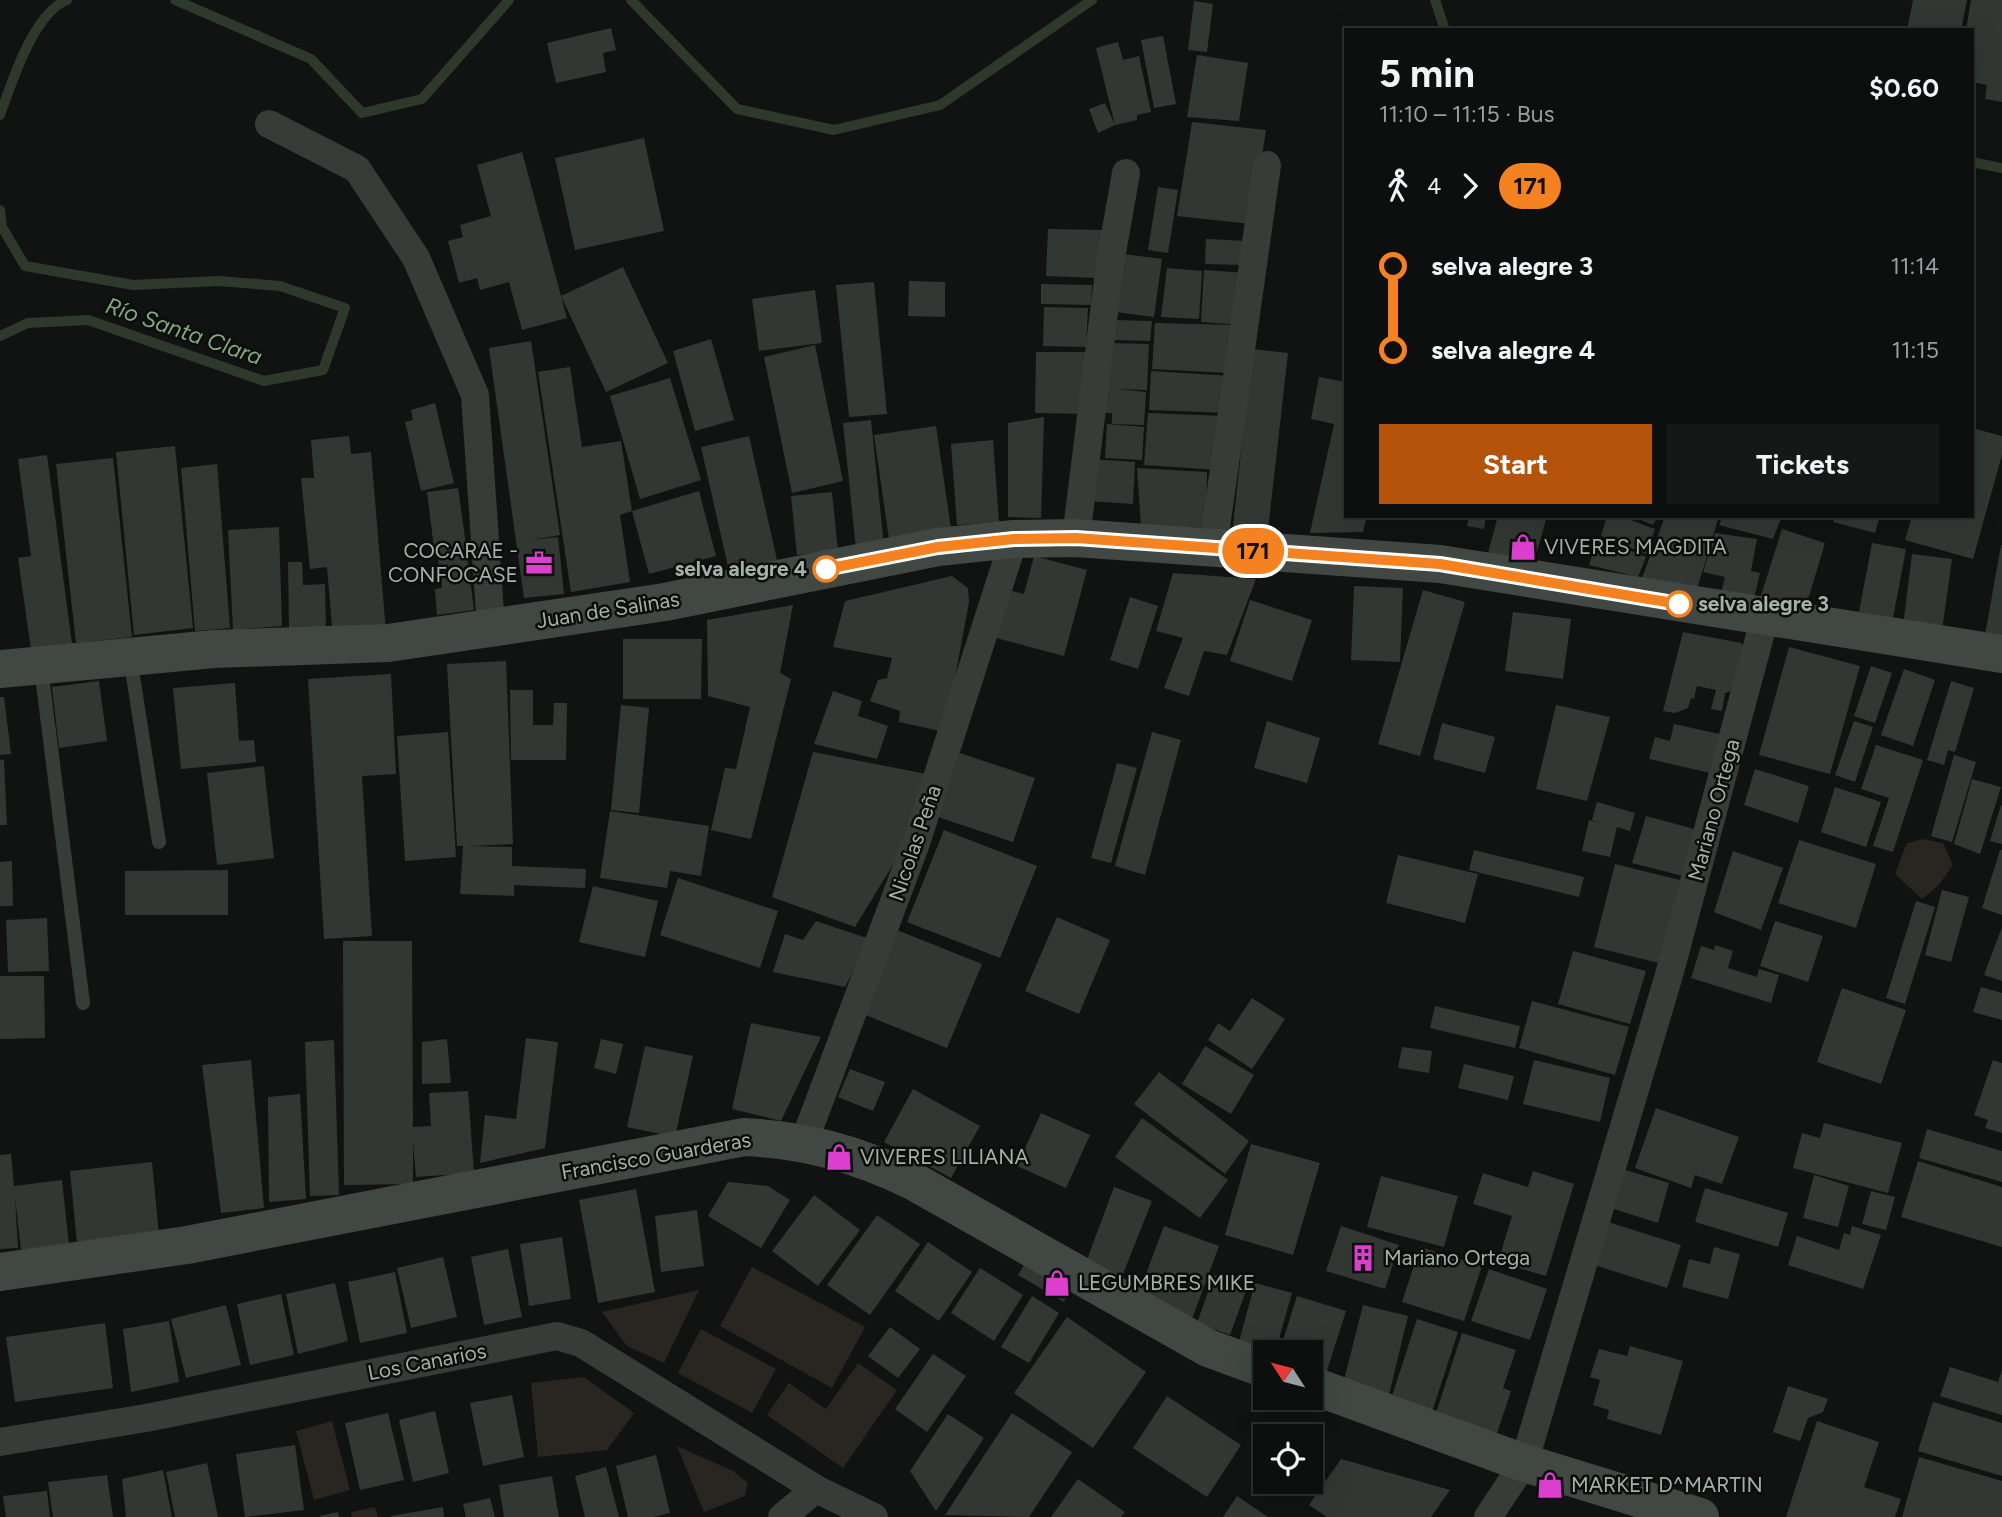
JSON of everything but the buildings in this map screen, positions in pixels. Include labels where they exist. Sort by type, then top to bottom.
[{"type":"street","points":[[269,124],[357,169],[416,258],[475,395],[491,628]]},
{"type":"street","points":[[1213,548],[1267,165]]},
{"type":"street","points":[[1076,538],[1110,264],[1126,173]]},
{"type":"street","name":"Juan de Salinas","points":[[0,669],[40,663],[214,649],[388,643],[665,603],[938,547],[1014,539],[1076,538],[1440,564],[2002,654]]},
{"type":"street","name":"Nicolas Peña","points":[[804,1142],[916,843],[1014,539]]},
{"type":"street","name":"Mariano Ortega","points":[[1488,1517],[1524,1463],[1669,975],[1765,617]]},
{"type":"street","name":"Francisco Guarderas","points":[[0,1272],[187,1245],[744,1137],[804,1142],[865,1158],[913,1181],[1208,1348],[1253,1365]]},
{"type":"street","name":"Los Canarios","points":[[0,1442],[146,1418],[557,1336],[581,1343],[816,1489],[874,1517]]},
{"type":"street","points":[[1323,1389],[1524,1463],[1700,1517]]},
{"type":"street","points":[[782,1517],[816,1489]]},
{"type":"lane","points":[[130,656],[130,674],[159,842]]},
{"type":"lane","points":[[40,663],[83,1003]]},
{"type":"shaded area","points":[[1923,839],[1943,843],[1953,865],[1938,886],[1922,899],[1895,874],[1907,843]]},
{"type":"shaded area","points":[[752,1267],[865,1327],[832,1388],[720,1326]]},
{"type":"shaded area","points":[[699,1290],[664,1363],[627,1346],[602,1312]]},
{"type":"shaded area","points":[[701,1329],[776,1369],[752,1413],[678,1373]]},
{"type":"shaded area","points":[[858,1363],[897,1390],[843,1468],[767,1415],[789,1383],[826,1409]]},
{"type":"shaded area","points":[[584,1377],[634,1413],[607,1450],[538,1457],[531,1383]]},
{"type":"shaded area","points":[[332,1421],[350,1490],[314,1500],[296,1431]]},
{"type":"shaded area","points":[[677,1446],[733,1471],[748,1483],[745,1496],[704,1512]]},
{"type":"shaded area","points":[[375,1507],[378,1517],[352,1517],[351,1512]]},
{"type":"waterway","name":"Río Santa Clara","points":[[0,115],[25,50],[34,34],[44,19],[67,0]]},
{"type":"waterway","name":"Río Santa Clara","points":[[175,0],[311,59],[362,113],[422,99],[509,0]]},
{"type":"waterway","name":"Río Santa Clara","points":[[631,0],[737,109],[834,130],[940,105],[1092,0]]},
{"type":"waterway","name":"Río Santa Clara","points":[[1435,0],[1444,28]]},
{"type":"waterway","name":"Río Santa Clara","points":[[1974,162],[2002,168]]},
{"type":"waterway","name":"Río Santa Clara","points":[[0,210],[2,227],[25,266],[133,285],[219,281],[280,286],[345,308],[323,370],[264,381],[88,320],[28,323],[0,336]]},
{"type":"bus line","name":"171","points":[[826,569],[938,547],[1014,539],[1076,538],[1440,564],[1679,604]]},
{"type":"place","name":"VIVERES MAGDITA","points":[[1523,547]]},
{"type":"place","name":"COCARAE - CONFOCASE","points":[[539,563]]},
{"type":"place","name":"selva alegre 4","points":[[826,569]]},
{"type":"place","name":"selva alegre 3","points":[[1679,604]]},
{"type":"place","name":"VIVERES LILIANA","points":[[839,1157]]},
{"type":"place","name":"Mariano Ortega","points":[[1363,1258]]},
{"type":"place","name":"LEGUMBRES MIKE","points":[[1057,1283]]},
{"type":"place","name":"MARKET D^MARTIN","points":[[1550,1485]]}]
